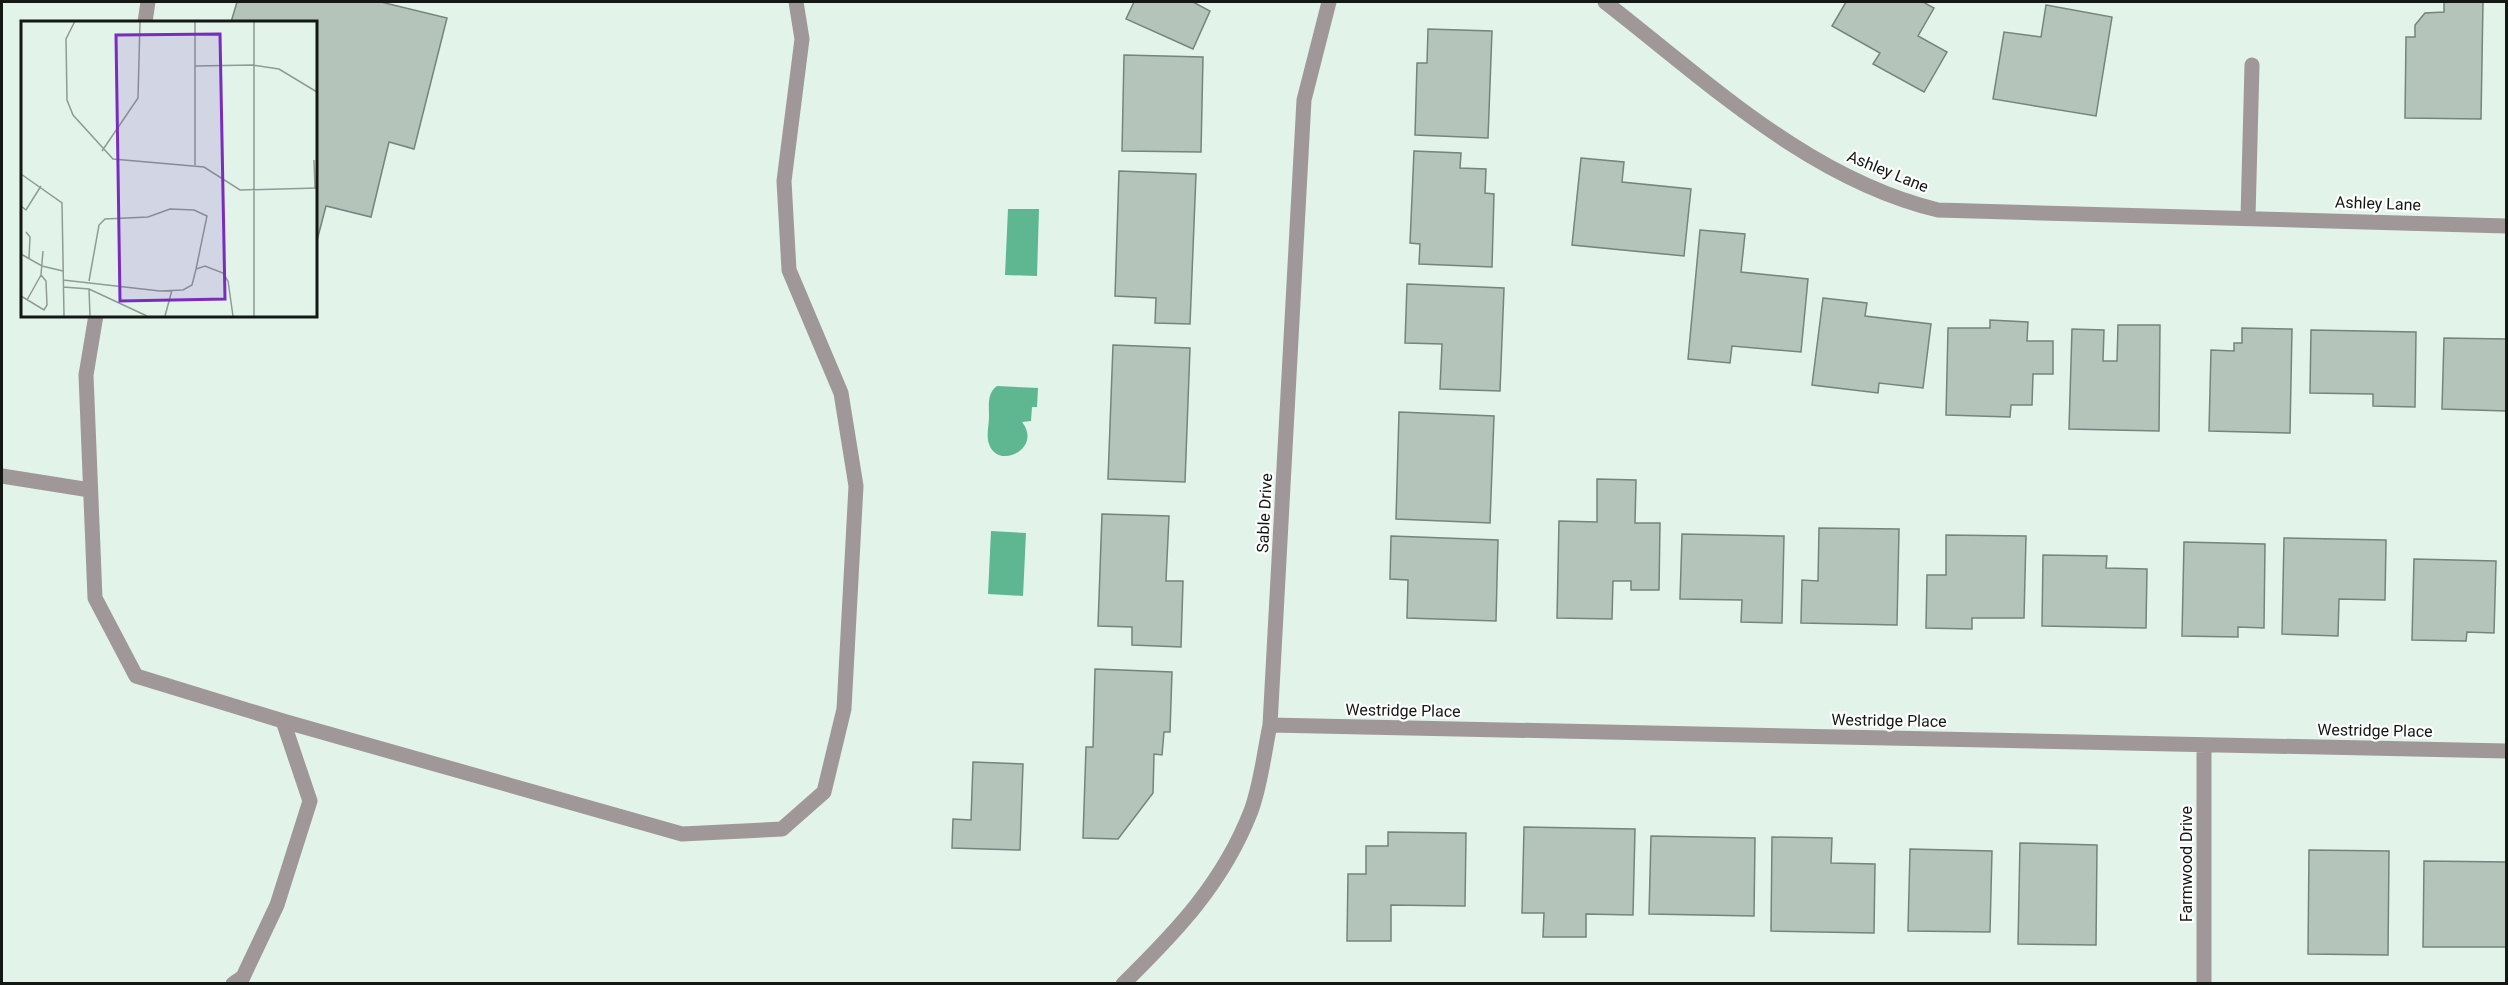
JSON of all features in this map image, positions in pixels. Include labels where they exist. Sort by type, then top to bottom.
[{"type":"street","points":[[145,21],[148,2]]},
{"type":"street","points":[[96,316],[86,375],[95,598],[136,676],[283,722],[682,834],[782,829],[824,792],[844,709],[856,486],[841,393],[789,270],[784,181],[802,39],[796,2]]},
{"type":"street","name":"Sable Drive","points":[[1123,984],[1179,929],[1222,870],[1251,810],[1270,725],[1304,100],[1329,2]]},
{"type":"street","name":"Ashley Lane","points":[[1605,2],[1767,128],[1827,166],[1911,203],[1938,210],[2506,226]]},
{"type":"street","points":[[2248,217],[2252,65]]},
{"type":"street","points":[[2,476],[90,490]]},
{"type":"street","points":[[233,984],[243,977],[278,905],[310,801],[283,722]]},
{"type":"street","name":"Westridge Place","points":[[1270,725],[2506,751]]},
{"type":"street","name":"Farmwood Drive","points":[[2204,745],[2204,984]]},
{"type":"shaded area","points":[[1008,209],[1039,209],[1037,276],[1005,275]]},
{"type":"shaded area","points":[[997,386],[1038,388],[1037,407],[1032,407],[1031,421],[1022,422],[1027,432],[1027,440],[1023,448],[1009,456],[1001,456],[994,452],[988,441],[989,400]]},
{"type":"shaded area","points":[[991,531],[1026,533],[1023,596],[988,594]]},
{"type":"building","points":[[237,2],[381,2],[447,18],[414,149],[389,142],[371,217],[326,206],[316,244],[316,21],[231,21]]},
{"type":"building","points":[[1134,2],[1193,2],[1210,11],[1193,49],[1126,19]]},
{"type":"building","points":[[1846,2],[1923,2],[1934,8],[1918,36],[1947,52],[1924,92],[1873,64],[1880,53],[1832,26]]},
{"type":"building","points":[[2444,2],[2483,2],[2481,119],[2405,118],[2406,37],[2415,37],[2415,25],[2425,13],[2444,12]]},
{"type":"building","points":[[2046,5],[2112,17],[2096,116],[1993,99],[2004,32],[2041,37]]},
{"type":"building","points":[[1428,29],[1492,31],[1488,138],[1415,135],[1417,63],[1427,63]]},
{"type":"building","points":[[1124,55],[1203,57],[1201,152],[1122,151]]},
{"type":"building","points":[[1414,151],[1461,153],[1460,168],[1486,169],[1485,193],[1494,194],[1492,267],[1419,264],[1420,244],[1410,243]]},
{"type":"building","points":[[1581,158],[1624,162],[1622,182],[1691,189],[1684,256],[1572,245]]},
{"type":"building","points":[[1119,171],[1196,174],[1190,324],[1155,323],[1156,298],[1115,296]]},
{"type":"building","points":[[1700,230],[1745,234],[1741,272],[1808,279],[1801,352],[1732,346],[1730,363],[1688,359]]},
{"type":"building","points":[[1407,284],[1504,288],[1500,391],[1440,389],[1442,344],[1405,343]]},
{"type":"building","points":[[1823,298],[1867,303],[1865,316],[1931,324],[1923,388],[1879,383],[1878,393],[1812,385]]},
{"type":"building","points":[[1990,320],[2028,322],[2027,341],[2053,341],[2053,374],[2033,374],[2032,405],[2011,405],[2010,417],[1946,415],[1948,328],[1990,328]]},
{"type":"building","points":[[2118,325],[2160,325],[2159,431],[2069,429],[2072,329],[2104,330],[2103,361],[2117,361]]},
{"type":"building","points":[[2242,328],[2292,329],[2290,433],[2209,431],[2211,350],[2234,351],[2234,343],[2242,343]]},
{"type":"building","points":[[2311,330],[2416,332],[2415,407],[2373,406],[2373,394],[2310,393]]},
{"type":"building","points":[[2444,338],[2506,339],[2506,411],[2442,409]]},
{"type":"building","points":[[1113,345],[1190,348],[1185,482],[1108,479]]},
{"type":"building","points":[[1399,412],[1494,416],[1490,523],[1396,519]]},
{"type":"building","points":[[1597,479],[1636,480],[1635,523],[1660,523],[1659,590],[1631,590],[1631,581],[1613,581],[1612,619],[1557,618],[1559,521],[1597,522]]},
{"type":"building","points":[[1102,514],[1169,516],[1166,581],[1183,581],[1181,647],[1132,645],[1132,627],[1098,626]]},
{"type":"building","points":[[1819,528],[1899,529],[1897,625],[1801,623],[1802,580],[1818,581]]},
{"type":"building","points":[[1682,534],[1784,536],[1782,623],[1741,622],[1742,600],[1680,599]]},
{"type":"building","points":[[1946,535],[2026,536],[2024,618],[1972,618],[1972,629],[1926,628],[1927,575],[1946,575]]},
{"type":"building","points":[[1391,536],[1498,540],[1496,621],[1407,618],[1408,580],[1390,579]]},
{"type":"building","points":[[2284,538],[2386,540],[2385,600],[2339,599],[2338,636],[2282,634]]},
{"type":"building","points":[[2184,542],[2265,544],[2264,628],[2238,627],[2238,637],[2182,636]]},
{"type":"building","points":[[2043,555],[2107,556],[2106,568],[2147,569],[2146,628],[2042,626]]},
{"type":"building","points":[[2414,559],[2496,561],[2494,633],[2467,632],[2466,641],[2412,640]]},
{"type":"building","points":[[1095,669],[1172,672],[1170,732],[1164,732],[1162,755],[1154,754],[1153,793],[1118,839],[1083,838],[1086,747],[1093,747]]},
{"type":"building","points":[[973,762],[1023,764],[1020,850],[952,848],[953,819],[971,820]]},
{"type":"building","points":[[1524,827],[1635,829],[1633,915],[1586,914],[1586,937],[1543,937],[1544,913],[1522,913]]},
{"type":"building","points":[[1388,832],[1466,833],[1465,906],[1391,905],[1391,941],[1347,941],[1348,874],[1366,874],[1366,846],[1388,846]]},
{"type":"building","points":[[1651,836],[1755,838],[1754,916],[1649,914]]},
{"type":"building","points":[[1772,837],[1832,838],[1831,863],[1875,864],[1874,933],[1771,931]]},
{"type":"building","points":[[2020,843],[2097,845],[2096,945],[2018,944]]},
{"type":"building","points":[[1910,849],[1992,851],[1990,932],[1908,931]]},
{"type":"building","points":[[2309,850],[2389,851],[2388,955],[2308,954]]},
{"type":"building","points":[[2424,861],[2506,862],[2506,947],[2423,947]]}]
